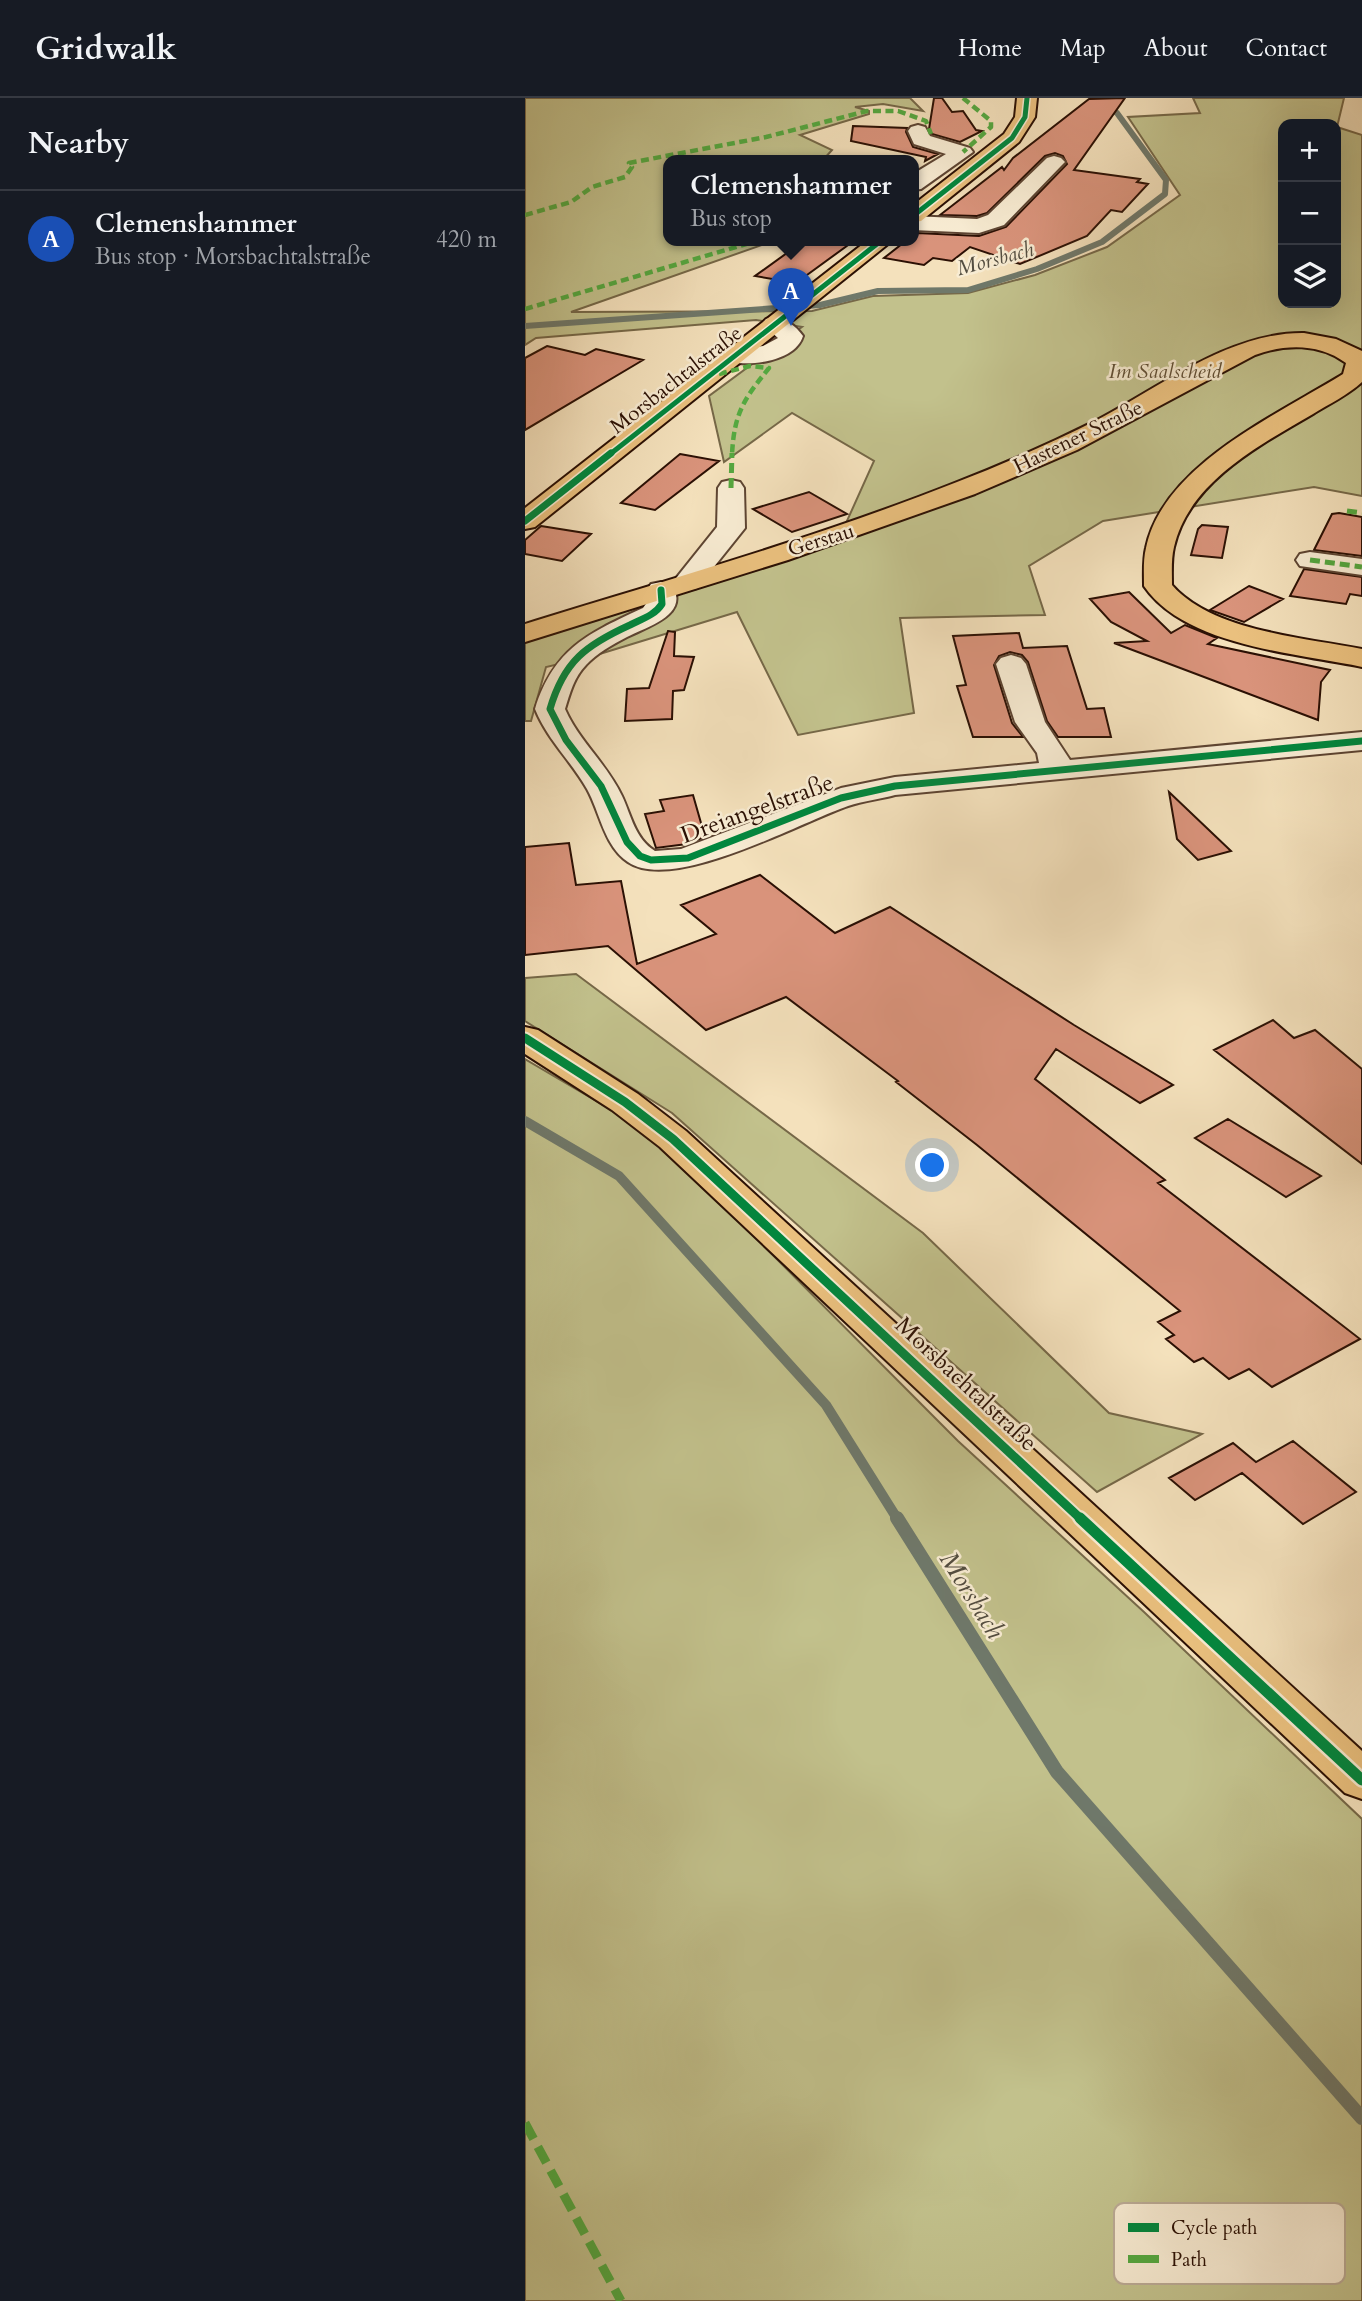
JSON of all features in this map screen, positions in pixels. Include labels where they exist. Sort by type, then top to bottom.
[{"type":"main road","points":[[919,211],[1012,138],[1025,117],[1027,98]]},
{"type":"main road","name":"Morsbachtalstraße","points":[[525,522],[874,246]]},
{"type":"main road","name":"Hastener Straße","points":[[954,494],[1030,462],[1098,429],[1257,346],[1290,340],[1308,340],[1341,348],[1359,360],[1359,368],[1352,379],[1246,444],[1194,486],[1164,529],[1156,568],[1158,586],[1174,604],[1199,618],[1362,658]]},
{"type":"main road","name":"Gerstau","points":[[525,633],[866,526],[954,494]]},
{"type":"main road","name":"Morsbachtalstraße","points":[[525,1038],[625,1102],[673,1139],[1362,1780]]},
{"type":"street","points":[[919,180],[963,152],[928,136]]},
{"type":"street","points":[[919,223],[979,226],[996,220],[1054,162]]},
{"type":"street","points":[[674,586],[731,528],[731,488]]},
{"type":"street","points":[[1310,560],[1362,567]]},
{"type":"street","name":"Dreiangelstraße","points":[[674,586],[664,598],[661,607],[653,614],[606,635],[581,651],[571,662],[550,709],[557,728],[601,786],[631,848],[642,858],[663,861],[688,858],[860,792],[895,786],[1362,741]]},
{"type":"street","points":[[1011,664],[1030,722],[1052,753],[1057,770]]},
{"type":"green space","name":"Im Saalscheid","points":[[525,98],[910,98],[923,111],[883,104],[855,107],[869,111],[869,114],[800,135],[832,150],[828,155],[663,155],[663,246],[759,246],[571,312],[812,311],[873,296],[968,293],[1035,275],[1107,247],[1180,195],[1128,117],[1200,113],[1193,98],[1344,98],[1339,119],[1278,119],[1278,308],[1341,308],[1341,128],[1362,135],[1362,496],[1314,487],[1103,521],[1029,566],[1045,615],[900,618],[914,713],[798,735],[737,612],[593,656],[546,667],[531,721],[525,721],[525,640],[842,532],[874,461],[792,413],[724,462],[709,396],[802,327],[756,320],[536,338],[525,345]]},
{"type":"green space","points":[[576,974],[923,1233],[1109,1413],[1202,1434],[1097,1492],[672,1113],[525,1021],[525,978]]},
{"type":"green space","points":[[525,1059],[632,1122],[710,1192],[958,1441],[1144,1612],[1362,1819],[1362,2301],[525,2301]]},
{"type":"building","points":[[934,98],[942,98],[952,112],[963,111],[976,130],[982,131],[960,142],[932,134],[929,129]]},
{"type":"building","points":[[1125,98],[1074,170],[1140,179],[1137,182],[1148,184],[1122,212],[1111,210],[1087,236],[1020,264],[970,247],[952,261],[933,258],[924,265],[884,258],[899,246],[919,246],[919,233],[979,236],[1006,227],[1067,164],[1063,156],[1055,153],[1045,156],[987,213],[977,216],[940,215],[1002,167],[1004,170],[1013,158],[1089,99]]},
{"type":"building","points":[[853,126],[907,128],[906,132],[913,147],[938,154],[925,161],[926,157],[919,155],[851,141]]},
{"type":"building","points":[[797,246],[847,246],[796,283],[755,276]]},
{"type":"building","points":[[547,346],[585,355],[596,349],[643,360],[525,430],[525,358]]},
{"type":"building","points":[[680,454],[719,461],[655,510],[621,503]]},
{"type":"building","points":[[809,492],[847,514],[792,532],[753,509]]},
{"type":"building","points":[[1332,514],[1362,517],[1362,556],[1314,550]]},
{"type":"building","points":[[1202,525],[1228,527],[1222,558],[1191,555],[1198,529]]},
{"type":"building","points":[[541,526],[591,534],[562,561],[525,554],[525,540]]},
{"type":"building","points":[[1304,569],[1362,577],[1362,596],[1350,594],[1346,604],[1290,596]]},
{"type":"building","points":[[1249,586],[1283,599],[1244,622],[1210,610]]},
{"type":"building","points":[[1129,592],[1171,633],[1185,625],[1217,638],[1208,644],[1330,670],[1321,682],[1318,720],[1114,643],[1147,641],[1111,622],[1090,599]]},
{"type":"building","points":[[668,631],[675,632],[674,656],[694,657],[684,690],[673,691],[672,719],[625,721],[627,689],[649,688]]},
{"type":"building","points":[[1019,633],[1023,648],[1067,646],[1087,709],[1104,708],[1111,737],[1058,737],[1047,721],[1028,662],[1022,655],[1010,652],[999,656],[994,665],[1012,723],[1023,737],[973,737],[957,686],[966,685],[953,636]]},
{"type":"building","points":[[1169,792],[1231,851],[1198,860],[1177,839]]},
{"type":"building","points":[[693,795],[705,837],[687,844],[656,848],[645,814],[664,811],[660,800]]},
{"type":"building","points":[[569,843],[576,885],[621,881],[637,964],[716,934],[681,905],[760,875],[835,933],[890,907],[1173,1085],[1140,1103],[1056,1049],[1035,1079],[1165,1180],[1158,1183],[1360,1339],[1272,1387],[1249,1369],[1229,1379],[1203,1358],[1194,1362],[1166,1339],[1174,1335],[1158,1322],[1180,1311],[896,1082],[898,1081],[786,997],[706,1030],[608,946],[525,955],[525,847]]},
{"type":"building","points":[[1273,1020],[1294,1038],[1315,1030],[1362,1069],[1362,1164],[1214,1050]]},
{"type":"building","points":[[1228,1119],[1321,1176],[1286,1197],[1195,1138]]},
{"type":"building","points":[[1293,1441],[1356,1492],[1303,1524],[1242,1473],[1195,1500],[1169,1478],[1233,1443],[1256,1462]]},
{"type":"waterway","name":"Morsbach","points":[[525,326],[820,305],[878,291],[968,290],[1037,269],[1102,242],[1165,194],[1166,180],[1117,113],[1095,98]]},
{"type":"waterway","name":"Morsbach","points":[[525,1121],[619,1176],[826,1405],[898,1520]]},
{"type":"waterway","name":"Morsbach","points":[[897,1518],[1057,1772],[1362,2118]]},
{"type":"marked path","points":[[963,98],[991,121],[991,127],[963,152]]},
{"type":"marked path","points":[[671,155],[766,137],[867,111],[913,114],[926,121],[931,134]]},
{"type":"marked path","points":[[525,215],[571,202],[592,187],[625,177],[632,167],[629,163],[663,157]]},
{"type":"marked path","points":[[525,309],[742,246]]},
{"type":"marked path","points":[[719,374],[750,366],[769,368],[742,402],[733,437],[731,488]]},
{"type":"marked path","points":[[1347,511],[1362,513]]},
{"type":"marked path","points":[[1310,560],[1362,567]]},
{"type":"marked path","points":[[525,2123],[621,2301]]},
{"type":"cycle path","points":[[919,211],[1012,138],[1025,117],[1027,98]]},
{"type":"cycle path","points":[[525,521],[874,246]]},
{"type":"cycle path","points":[[661,590],[662,604],[653,614],[602,639],[575,658],[556,688],[550,709],[566,740],[606,794],[627,842],[640,856],[651,860],[688,858],[841,798],[895,786],[1362,741]]},
{"type":"cycle path","points":[[525,1038],[625,1102],[673,1139],[1362,1780]]},
{"type":"place","name":"Clemenshammer","points":[[791,326]]}]
